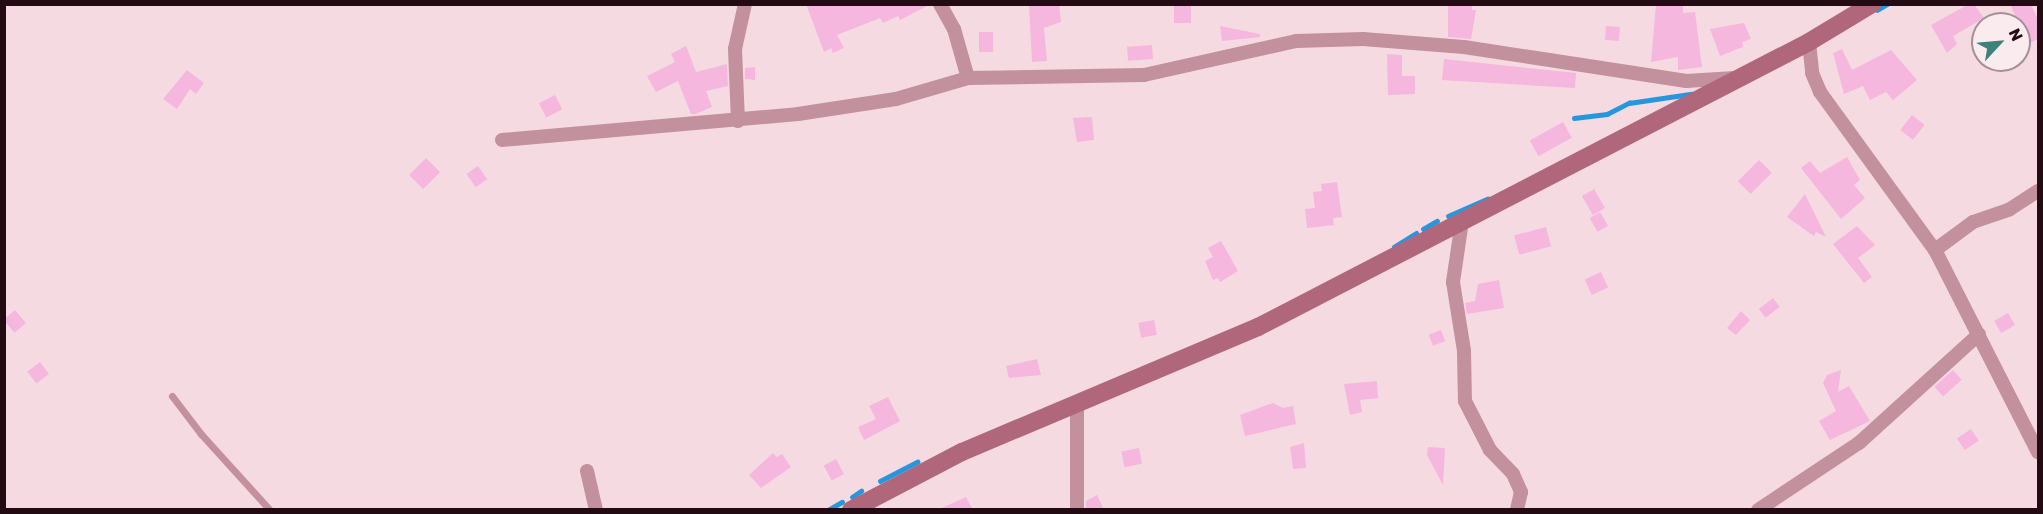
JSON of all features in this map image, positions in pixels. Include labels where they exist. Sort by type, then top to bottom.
[{"type":"street","points":[[738,122],[735,49],[745,4]]},
{"type":"street","points":[[940,4],[954,29],[968,78]]},
{"type":"street","points":[[851,510],[951,458],[1258,327],[1735,78],[1809,42],[1872,4]]},
{"type":"street","points":[[1812,73],[1818,46],[1844,21]]},
{"type":"street","points":[[502,140],[738,122],[896,99],[968,78],[1144,75],[1296,41],[1363,39],[1484,49],[1686,81],[1735,78]]},
{"type":"street","points":[[1809,42],[1812,73],[1820,92],[1935,250],[2038,452]]},
{"type":"street","points":[[1935,250],[1973,222],[2010,209],[2038,191]]},
{"type":"street","points":[[1462,221],[1453,282],[1464,351],[1465,401],[1490,450],[1513,474],[1521,492],[1517,510]]},
{"type":"street","points":[[1758,510],[1859,443],[1979,334]]},
{"type":"street","points":[[1077,405],[1077,510]]},
{"type":"street","points":[[587,471],[596,510]]},
{"type":"lane","points":[[172,396],[201,434],[270,510]]},
{"type":"building","points":[[806,4],[931,4],[900,20],[898,16],[883,23],[880,18],[837,35],[844,48],[833,53],[831,48],[824,52]]},
{"type":"building","points":[[1059,4],[1061,22],[1044,28],[1047,61],[1032,62],[1029,6]]},
{"type":"building","points":[[1174,4],[1191,4],[1191,23],[1174,23]]},
{"type":"building","points":[[1448,4],[1472,4],[1472,10],[1476,10],[1471,39],[1448,37]]},
{"type":"building","points":[[1656,4],[1683,4],[1683,13],[1695,12],[1702,67],[1678,70],[1678,57],[1651,62]]},
{"type":"building","points":[[1969,4],[1974,4],[1980,12],[1971,12],[1971,26],[1953,36],[1957,44],[1947,53],[1931,25]]},
{"type":"building","points":[[2010,4],[2031,4],[2038,20],[2038,39],[2031,42],[2031,12],[2014,12]]},
{"type":"building","points":[[1744,23],[1751,39],[1742,42],[1743,47],[1720,56],[1710,29]]},
{"type":"building","points":[[1220,26],[1260,34],[1260,37],[1222,41]]},
{"type":"building","points":[[1606,26],[1620,27],[1619,41],[1605,40]]},
{"type":"building","points":[[979,32],[993,32],[993,52],[979,52]]},
{"type":"building","points":[[1152,45],[1153,59],[1128,61],[1127,47]]},
{"type":"building","points":[[686,46],[696,72],[727,64],[728,86],[706,91],[712,107],[695,114],[691,114],[678,81],[656,92],[647,76],[675,62],[671,54]]},
{"type":"building","points":[[1842,49],[1852,70],[1891,50],[1917,80],[1893,100],[1886,92],[1870,100],[1863,86],[1844,94],[1833,53]]},
{"type":"building","points":[[1387,54],[1402,55],[1402,76],[1415,76],[1415,94],[1388,95]]},
{"type":"building","points":[[1444,59],[1576,73],[1575,88],[1442,80]]},
{"type":"building","points":[[755,67],[755,80],[745,79],[745,68]]},
{"type":"building","points":[[187,70],[204,83],[196,94],[190,89],[177,109],[163,99]]},
{"type":"building","points":[[555,95],[562,109],[546,117],[539,103]]},
{"type":"building","points":[[1912,115],[1925,125],[1913,140],[1900,130]]},
{"type":"building","points":[[1092,117],[1094,140],[1077,142],[1073,118]]},
{"type":"building","points":[[1563,122],[1572,138],[1538,156],[1530,140]]},
{"type":"building","points":[[1847,157],[1860,180],[1854,185],[1865,198],[1841,219],[1801,168],[1810,161],[1820,173]]},
{"type":"building","points":[[426,158],[440,172],[423,189],[409,175]]},
{"type":"building","points":[[1759,160],[1772,173],[1751,194],[1738,181]]},
{"type":"building","points":[[478,166],[487,179],[476,187],[467,174]]},
{"type":"building","points":[[1337,182],[1342,217],[1333,218],[1334,225],[1307,228],[1305,209],[1315,208],[1313,192],[1322,191],[1321,184]]},
{"type":"building","points":[[1594,189],[1605,208],[1593,215],[1582,196]]},
{"type":"building","points":[[1805,194],[1826,237],[1816,232],[1814,236],[1787,217]]},
{"type":"building","points":[[1600,212],[1608,226],[1598,232],[1590,218]]},
{"type":"building","points":[[1857,226],[1875,245],[1858,258],[1872,277],[1864,283],[1833,244]]},
{"type":"building","points":[[1546,227],[1551,246],[1519,255],[1514,236]]},
{"type":"building","points":[[1221,241],[1238,271],[1220,282],[1218,278],[1213,280],[1205,261],[1213,257],[1208,248]]},
{"type":"building","points":[[1601,272],[1608,287],[1592,295],[1585,280]]},
{"type":"building","points":[[1499,280],[1504,308],[1467,314],[1465,303],[1475,301],[1478,284]]},
{"type":"building","points":[[1773,298],[1780,307],[1766,318],[1759,309]]},
{"type":"building","points":[[15,310],[26,323],[14,333],[4,319]]},
{"type":"building","points":[[1741,311],[1750,320],[1736,335],[1727,328]]},
{"type":"building","points":[[2008,313],[2015,325],[2001,333],[1994,321]]},
{"type":"building","points":[[1154,320],[1157,335],[1141,338],[1138,323]]},
{"type":"building","points":[[1441,330],[1445,341],[1433,346],[1429,334]]},
{"type":"building","points":[[1037,359],[1041,375],[1009,378],[1006,366]]},
{"type":"building","points":[[40,362],[49,374],[36,384],[27,372]]},
{"type":"building","points":[[1841,370],[1838,392],[1849,386],[1870,421],[1830,440],[1819,421],[1836,411],[1823,383],[1827,375]]},
{"type":"building","points":[[1953,370],[1962,380],[1943,396],[1934,387]]},
{"type":"building","points":[[1377,381],[1378,398],[1360,400],[1362,412],[1350,415],[1344,384]]},
{"type":"building","points":[[888,397],[900,421],[864,440],[858,427],[876,419],[869,406]]},
{"type":"building","points":[[1273,403],[1283,408],[1293,406],[1296,424],[1245,436],[1240,415]]},
{"type":"building","points":[[1971,429],[1979,441],[1965,450],[1957,439]]},
{"type":"building","points":[[1304,443],[1306,468],[1293,469],[1290,447]]},
{"type":"building","points":[[1428,447],[1445,448],[1443,485],[1427,455]]},
{"type":"building","points":[[1139,448],[1142,464],[1124,467],[1121,451]]},
{"type":"building","points":[[773,453],[777,457],[782,454],[791,467],[761,488],[749,475]]},
{"type":"building","points":[[836,459],[844,474],[832,481],[824,466]]},
{"type":"building","points":[[1097,495],[1104,510],[1086,510],[1086,501]]},
{"type":"building","points":[[966,497],[973,510],[937,510]]},
{"type":"waterway","points":[[1877,10],[1887,4]]},
{"type":"waterway","points":[[1574,118],[1607,114],[1629,103],[1691,94]]},
{"type":"waterway","points":[[1448,216],[1487,199]]},
{"type":"waterway","points":[[1423,229],[1437,221]]},
{"type":"waterway","points":[[1394,247],[1416,233]]},
{"type":"waterway","points":[[880,481],[917,462]]},
{"type":"waterway","points":[[852,497],[861,491]]},
{"type":"waterway","points":[[828,510],[842,502]]}]
